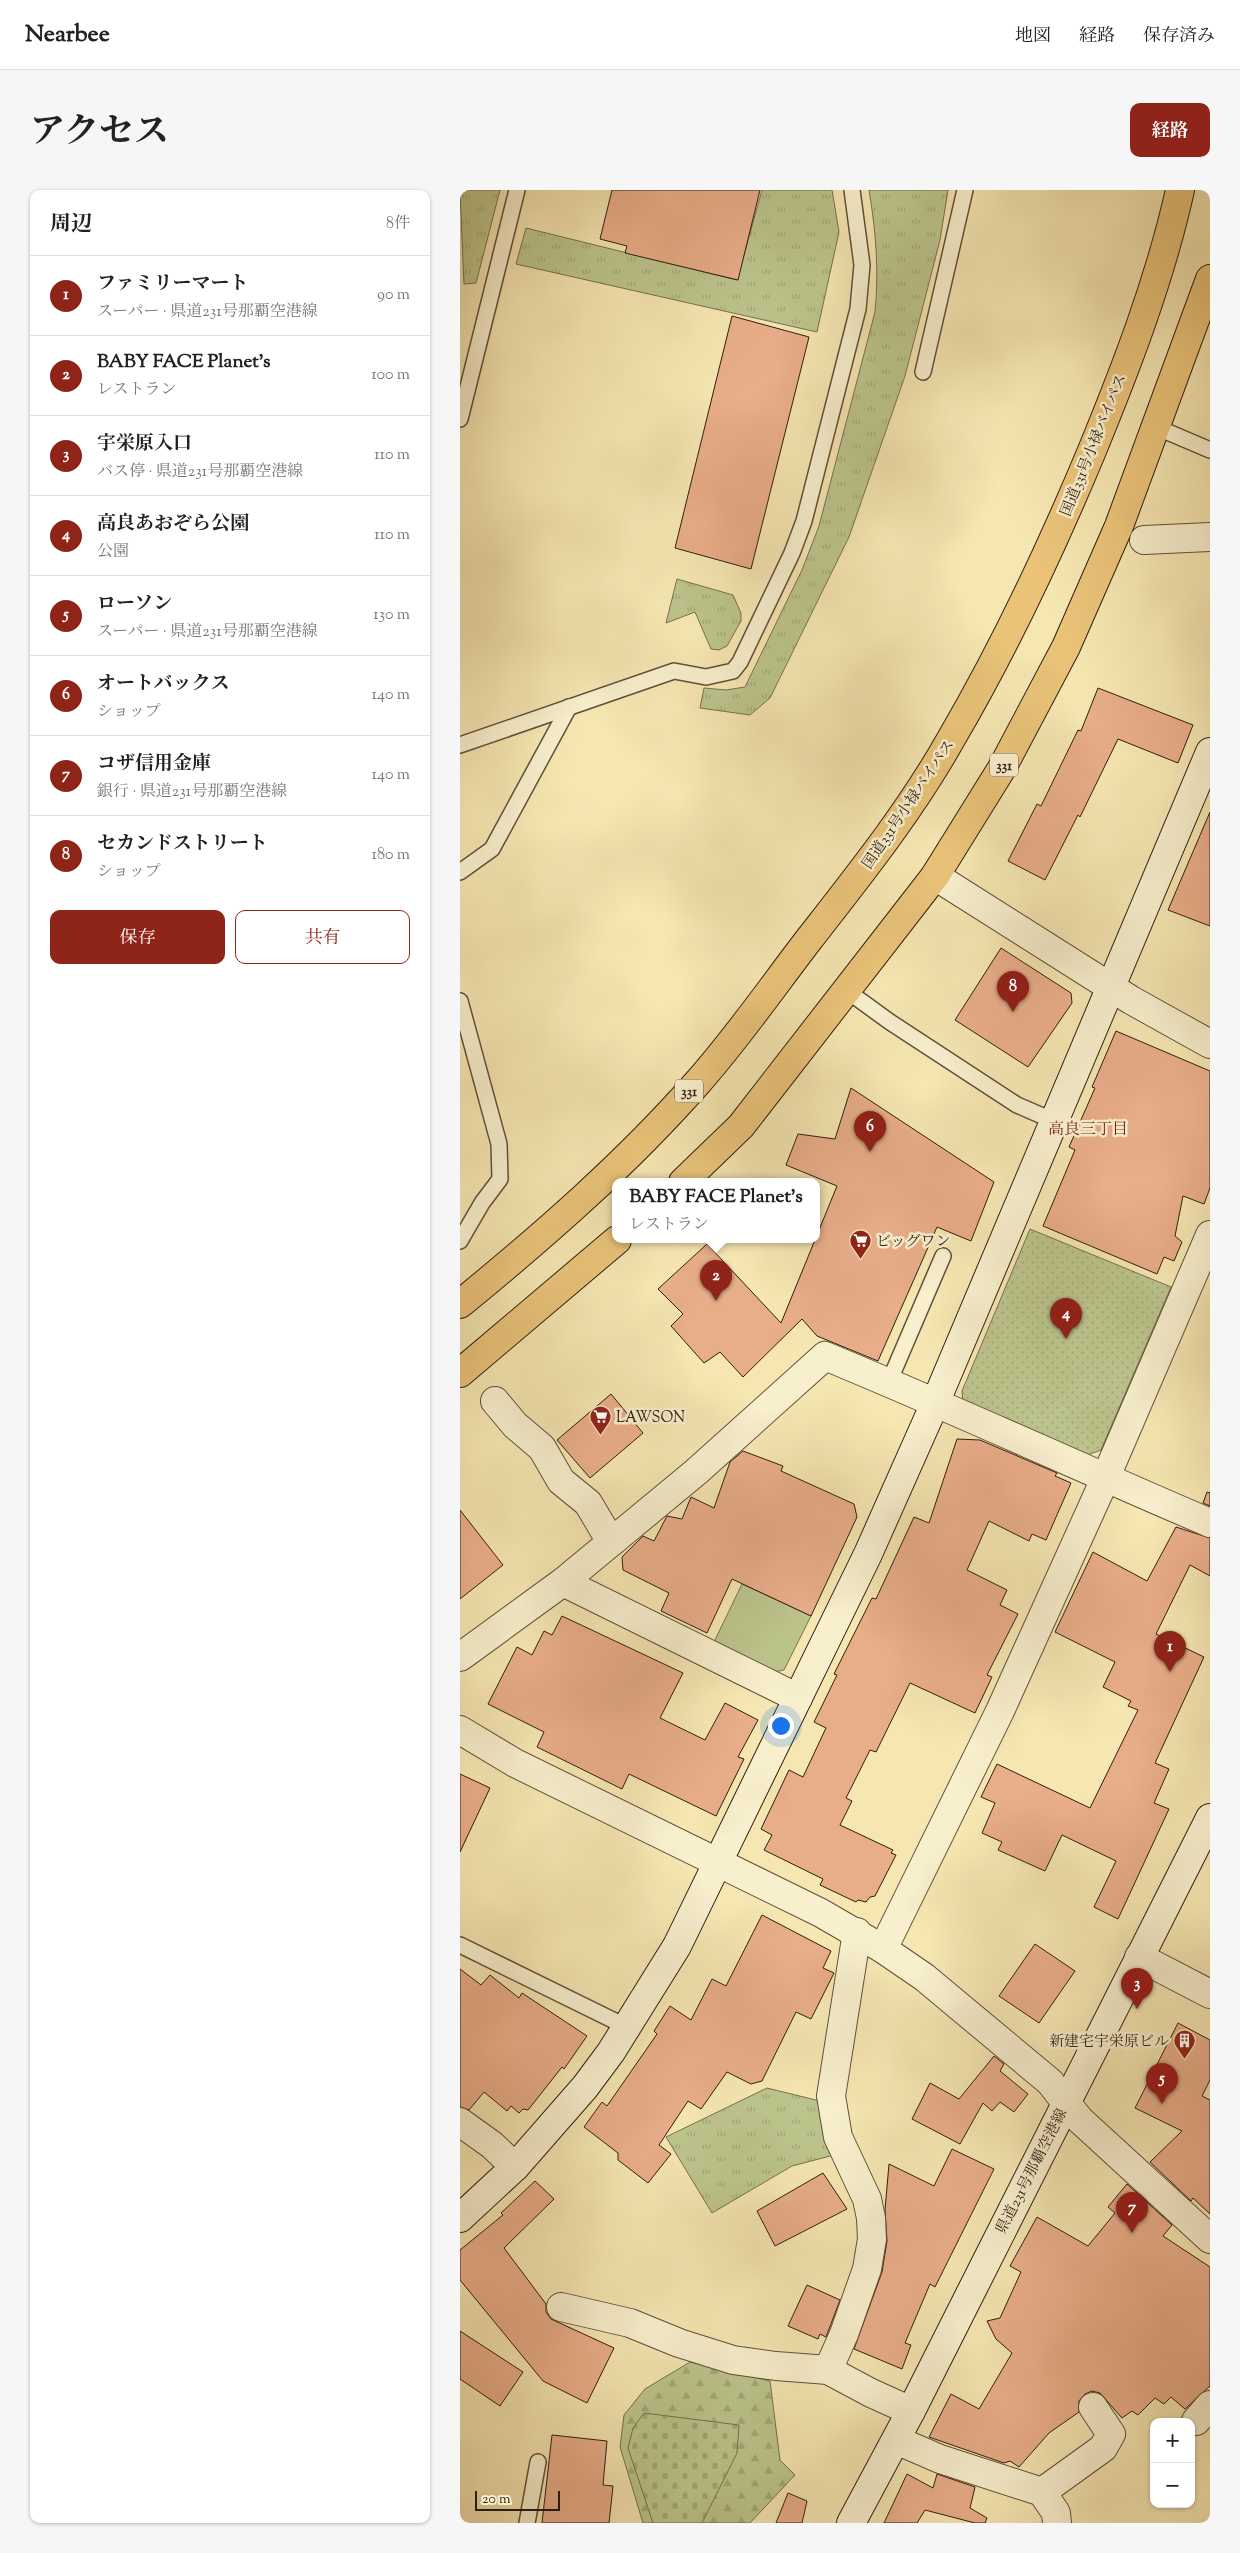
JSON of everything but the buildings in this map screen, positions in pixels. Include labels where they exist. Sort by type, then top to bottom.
[{"type":"highway","name":"国道331号小禄バイパス","points":[[460,1304],[531,1246],[617,1166],[698,1082],[882,846],[950,742],[1016,622],[1079,483],[1144,316],[1180,190]]},
{"type":"highway","name":"331","points":[[690,1178],[741,1126],[935,876],[1002,768],[1066,647],[1119,526],[1210,279]]},
{"type":"highway","points":[[460,1373],[613,1243]]},
{"type":"street","points":[[1144,540],[1210,537]]},
{"type":"street","points":[[460,2218],[515,2167],[585,2087],[628,2027],[677,1946],[868,1554],[936,1401],[1112,988],[1210,752]]},
{"type":"street","points":[[935,876],[1112,988],[1210,1044]]},
{"type":"street","points":[[883,1949],[1000,1711],[1105,1479],[1210,1235]]},
{"type":"street","points":[[460,1657],[563,1582],[614,1540],[696,1472],[825,1356],[936,1401],[1105,1479],[1210,1523]]},
{"type":"street","points":[[495,1401],[515,1425],[542,1448],[561,1481],[588,1504],[604,1530],[614,1540]]},
{"type":"street","points":[[563,1582],[798,1698]]},
{"type":"street","points":[[460,1730],[515,1763],[858,1932],[924,1977],[1050,2082],[1079,2119],[1210,2239]]},
{"type":"street","name":"県道231号那覇空港線","points":[[851,2523],[911,2411],[1210,1818]]},
{"type":"street","points":[[828,2370],[844,2334],[867,2269],[872,2239],[871,2218],[866,2199],[838,2138],[831,2096],[858,1932]]},
{"type":"street","points":[[1139,1957],[1210,1994]]},
{"type":"street","points":[[460,2122],[492,2144],[515,2167]]},
{"type":"street","points":[[561,2307],[630,2323],[678,2343],[733,2360],[828,2370],[911,2411]]},
{"type":"street","points":[[1042,2492],[1104,2448],[1111,2434],[1094,2408]]},
{"type":"street","points":[[896,2440],[940,2459],[1042,2492],[1056,2513],[1058,2523]]},
{"type":"lane","points":[[460,419],[518,190]]},
{"type":"lane","points":[[460,745],[674,670],[706,677],[733,671],[740,662],[792,553],[804,521],[858,309],[862,265],[852,190]]},
{"type":"lane","points":[[923,372],[965,190]]},
{"type":"lane","points":[[1156,427],[1210,450]]},
{"type":"lane","points":[[460,872],[492,849],[569,707]]},
{"type":"lane","points":[[846,990],[890,1022],[1017,1105],[1054,1121]]},
{"type":"lane","points":[[460,1001],[497,1136],[500,1179],[482,1203],[460,1241]]},
{"type":"lane","points":[[889,1382],[943,1256]]},
{"type":"lane","points":[[460,1945],[628,2027]]},
{"type":"lane","points":[[527,2523],[538,2462]]},
{"type":"green space","points":[[460,190],[500,190],[476,283],[464,284]]},
{"type":"green space","points":[[762,190],[832,190],[839,232],[817,332],[516,264],[526,228],[737,280]]},
{"type":"green space","points":[[869,190],[948,190],[940,240],[905,376],[849,537],[770,698],[750,715],[700,708],[704,688],[726,690],[745,687],[802,570],[819,526],[875,312],[876,251]]},
{"type":"green space","points":[[677,579],[733,595],[741,613],[741,621],[727,646],[719,650],[711,649],[695,612],[666,623]]},
{"type":"green space","points":[[1030,1229],[1171,1287],[1101,1450],[1087,1455],[963,1403],[962,1391]]},
{"type":"green space","points":[[742,1584],[811,1616],[784,1670],[774,1672],[714,1642]]},
{"type":"green space","points":[[767,2088],[824,2102],[838,2154],[792,2166],[712,2213],[666,2137]]},
{"type":"green space","points":[[690,2362],[770,2381],[780,2460],[795,2475],[750,2523],[643,2523],[620,2447],[624,2415],[645,2389]]},
{"type":"green space","points":[[644,2413],[739,2425],[737,2453],[702,2523],[653,2523],[628,2448],[633,2428]]},
{"type":"place","name":"セカンドストリート","points":[[1013,1012]]},
{"type":"place","name":"オートバックス","points":[[870,1152]]},
{"type":"place","name":"ビッグワン","points":[[860,1260]]},
{"type":"place","name":"BABY FACE Planet's","points":[[716,1301]]},
{"type":"place","name":"高良あおぞら公園","points":[[1066,1339]]},
{"type":"place","name":"LAWSON","points":[[600,1436]]},
{"type":"place","name":"ファミリーマート","points":[[1170,1672]]},
{"type":"place","name":"宇栄原入口","points":[[1137,2009]]},
{"type":"place","name":"新建宅宇栄原ビル","points":[[1185,2060]]},
{"type":"place","name":"ローソン","points":[[1162,2104]]},
{"type":"place","name":"コザ信用金庫","points":[[1132,2233]]},
{"type":"district","name":"高良三丁目","points":[[1088,1128]]}]
